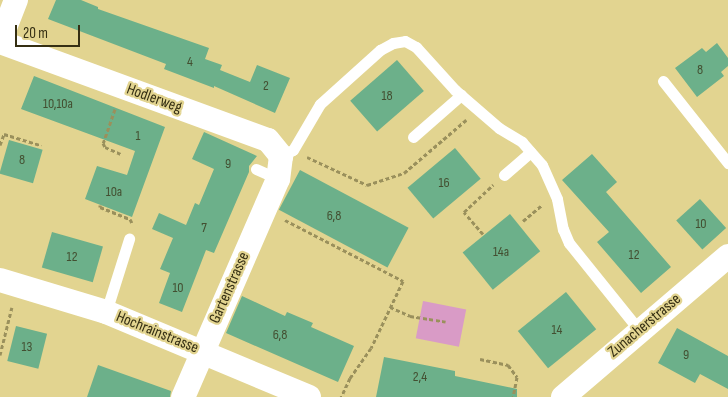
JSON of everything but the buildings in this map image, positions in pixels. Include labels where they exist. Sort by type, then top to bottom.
[{"type":"street","points":[[0,42],[16,0]]},
{"type":"street","name":"Hodlerweg","points":[[0,42],[268,140],[284,162]]},
{"type":"street","name":"Gartenstrasse","points":[[183,397],[284,162]]},
{"type":"street","name":"Zunacherstrasse","points":[[562,397],[728,256]]},
{"type":"street","name":"Hochrainstrasse","points":[[8,282],[106,312],[309,397]]},
{"type":"lane","points":[[256,169],[284,162],[320,104],[380,50],[393,42],[405,41],[416,47],[461,95],[478,110],[522,142],[542,165],[554,194],[563,229],[569,242],[639,330]]},
{"type":"lane","points":[[663,81],[728,163]]},
{"type":"lane","points":[[413,137],[461,95]]},
{"type":"lane","points":[[504,175],[530,152]]},
{"type":"lane","points":[[106,312],[129,239]]},
{"type":"path","points":[[121,154],[105,148],[103,143],[123,87]]},
{"type":"path","points":[[284,162],[367,185],[404,173],[478,110]]},
{"type":"path","points":[[0,145],[4,134],[40,145]]},
{"type":"path","points":[[483,234],[464,212],[504,175]]},
{"type":"path","points":[[523,221],[554,194]]},
{"type":"path","points":[[264,209],[403,281],[371,348],[350,378],[341,397]]},
{"type":"path","points":[[0,355],[8,282]]},
{"type":"path","points":[[390,307],[410,316],[446,322]]},
{"type":"path","points":[[480,358],[508,365],[517,377],[513,397]]},
{"type":"shaded area","points":[[423,301],[466,309],[459,347],[416,338]]}]
